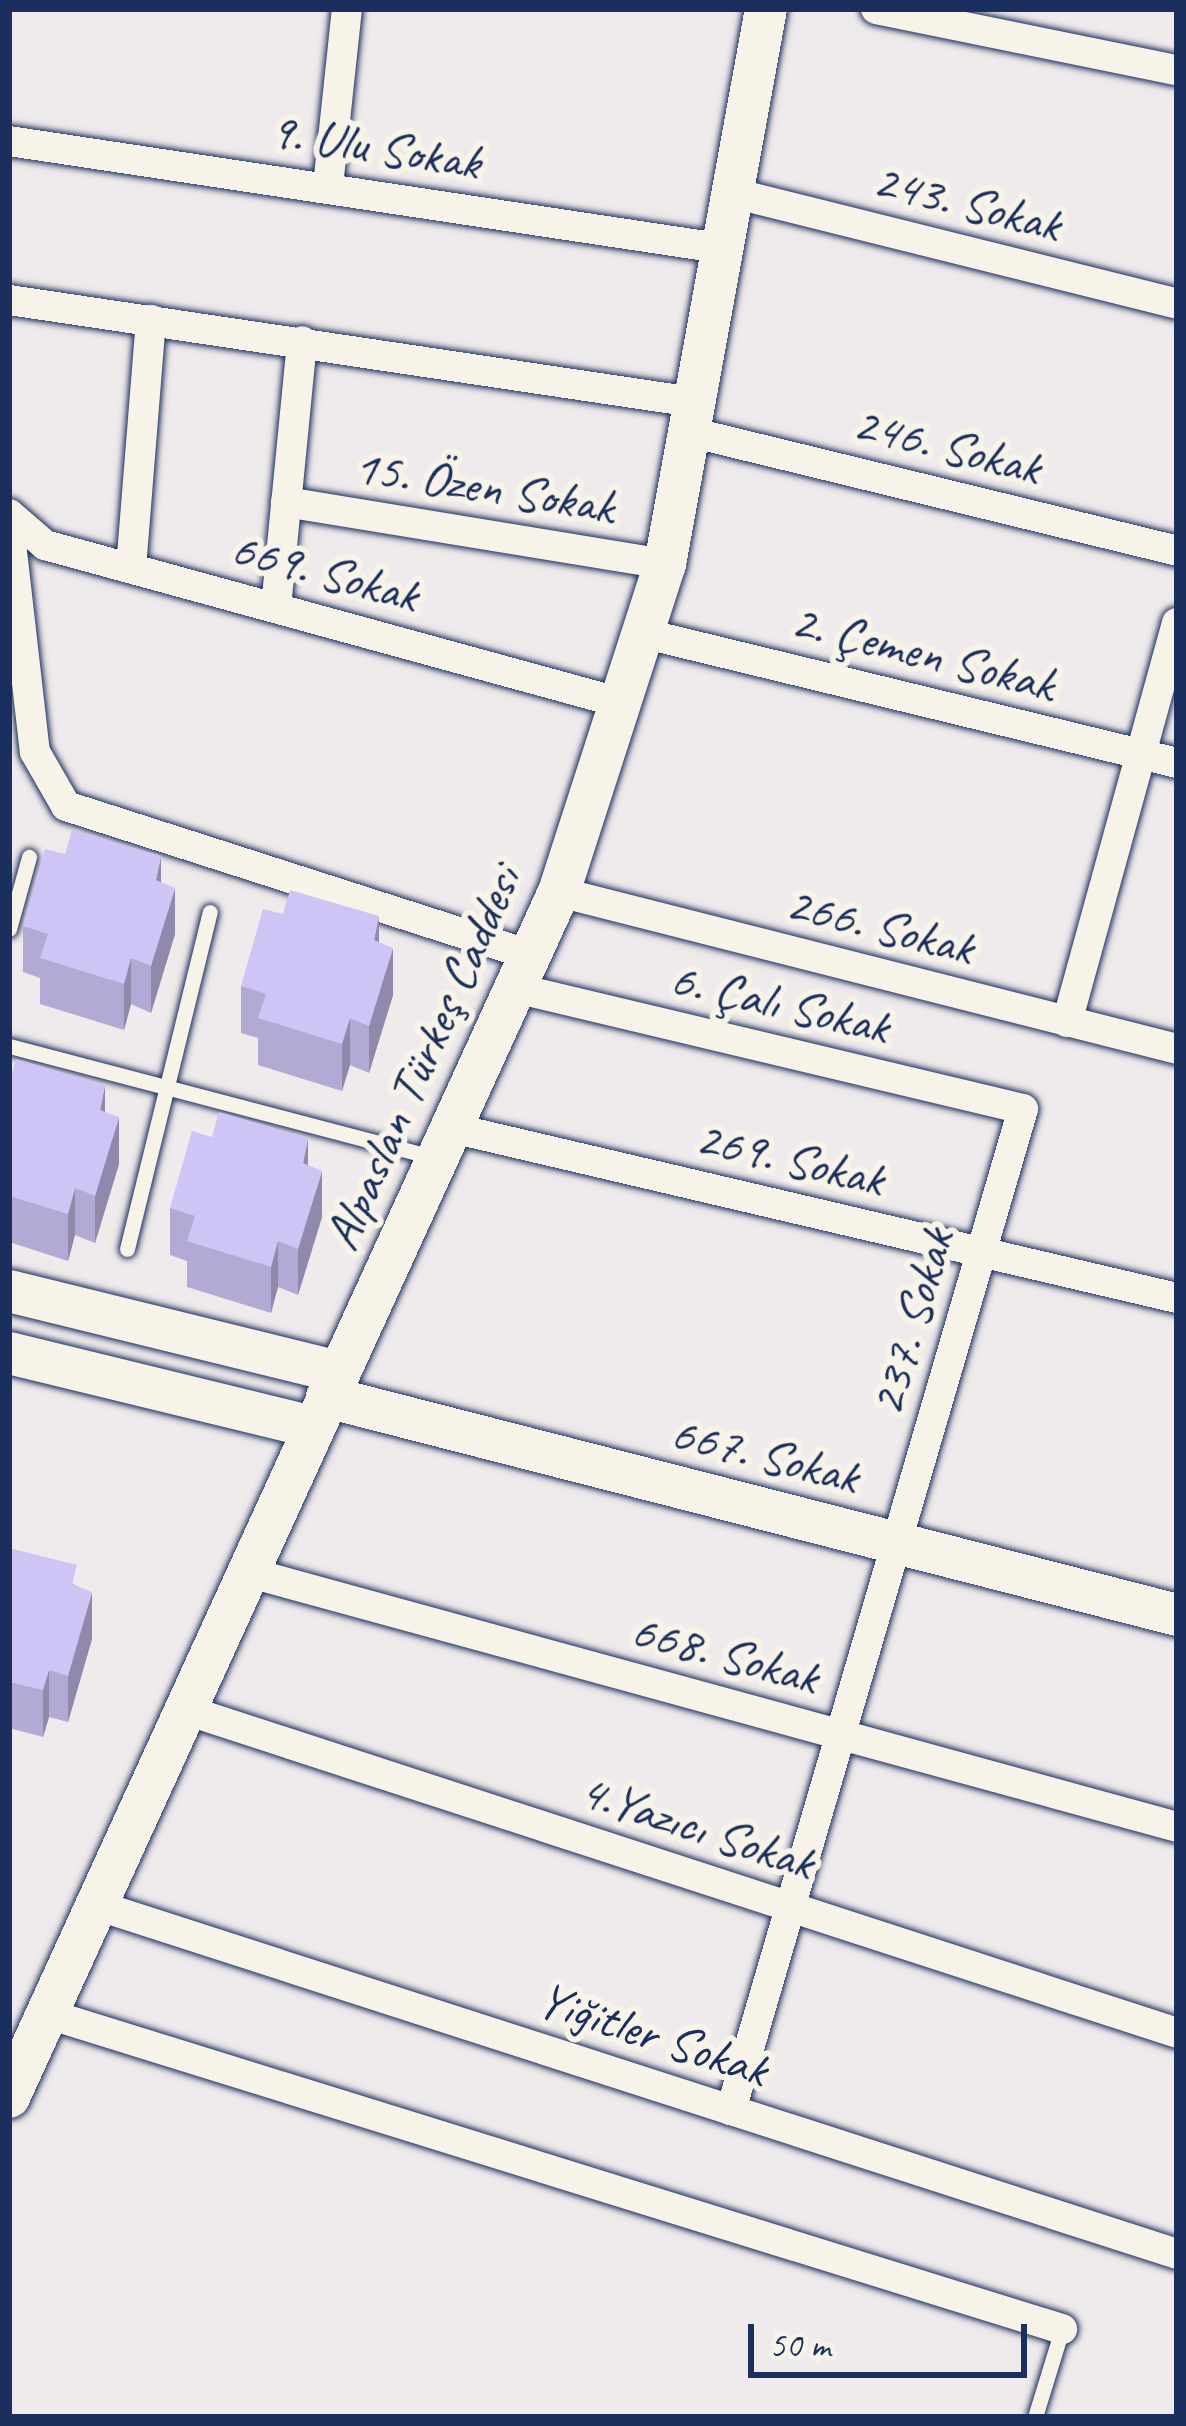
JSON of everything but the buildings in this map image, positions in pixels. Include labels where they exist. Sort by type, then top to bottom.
[{"type":"main road","name":"Alpaslan Türkeş Caddesi","points":[[13,2077],[99,1906],[559,892],[625,704],[665,564],[697,418],[766,9]]},
{"type":"main road","points":[[9,1291],[326,1399]]},
{"type":"main road","points":[[9,1353],[326,1399]]},
{"type":"main road","name":"667. Sokak","points":[[326,1399],[1177,1615]]},
{"type":"street","points":[[328,186],[347,9]]},
{"type":"street","points":[[876,9],[1002,19],[1177,70]]},
{"type":"street","name":"9. Ulu Sokak","points":[[9,141],[726,250]]},
{"type":"street","name":"243. Sokak","points":[[733,193],[1177,304]]},
{"type":"street","name":"246. Sokak","points":[[9,300],[302,341],[697,418],[1177,550]]},
{"type":"street","points":[[131,568],[151,320]]},
{"type":"street","name":"15. Özen Sokak","points":[[277,607],[302,341]]},
{"type":"street","name":"15. Özen Sokak","points":[[286,502],[665,564]]},
{"type":"street","name":"669. Sokak","points":[[9,514],[45,545],[625,704]]},
{"type":"street","name":"6. Çalı Sokak","points":[[9,525],[35,752],[66,806],[523,972],[1023,1109]]},
{"type":"street","points":[[1067,1022],[1177,623]]},
{"type":"street","name":"2. Çemen Sokak","points":[[646,634],[1177,763]]},
{"type":"street","name":"266. Sokak","points":[[559,892],[1177,1048]]},
{"type":"street","name":"237. Sokak","points":[[731,2110],[1023,1109]]},
{"type":"street","name":"269. Sokak","points":[[445,1143],[981,1252],[1177,1298]]},
{"type":"street","name":"668. Sokak","points":[[247,1572],[1177,1827]]},
{"type":"street","name":"4.Yazıcı Sokak","points":[[186,1710],[1177,2033]]},
{"type":"street","name":"Yiğitler Sokak","points":[[99,1906],[1177,2254]]},
{"type":"street","points":[[48,2014],[1062,2329]]},
{"type":"lane","points":[[9,929],[29,857]]},
{"type":"lane","points":[[127,1249],[210,912]]},
{"type":"lane","points":[[9,1046],[167,1088],[445,1143]]},
{"type":"lane","points":[[1035,2417],[1062,2329]]}]
